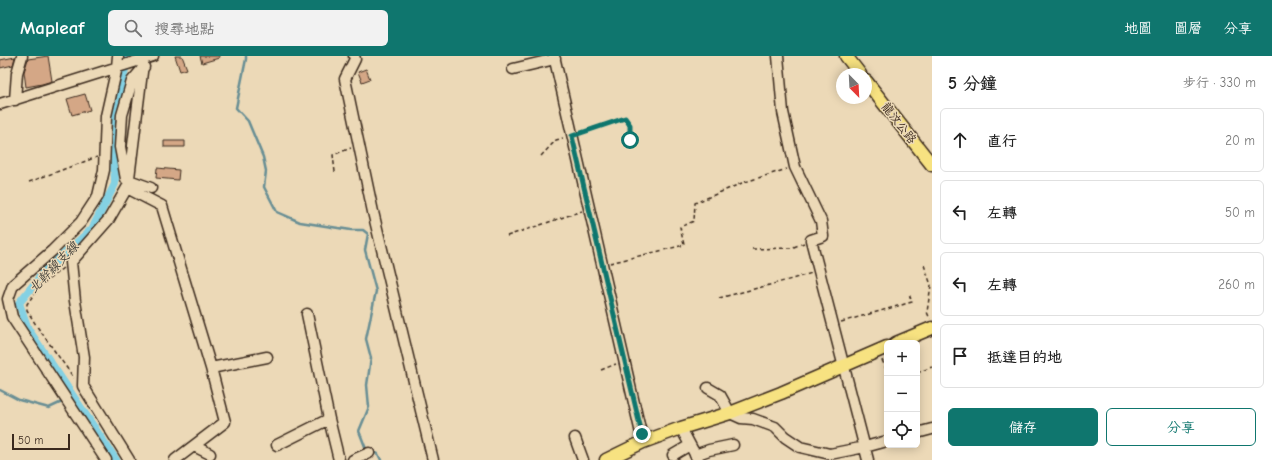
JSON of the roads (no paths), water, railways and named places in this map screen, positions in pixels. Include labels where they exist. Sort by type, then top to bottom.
[{"type":"main road","points":[[846,56],[855,68]]},
{"type":"main road","name":"龍汶公路","points":[[872,89],[932,165]]},
{"type":"main road","points":[[902,340],[931,324]]},
{"type":"main road","points":[[606,460],[643,442],[681,428],[730,413],[781,393],[883,348]]},
{"type":"lane","points":[[15,100],[17,73],[22,56]]},
{"type":"lane","points":[[354,56],[355,59],[345,80],[373,212],[433,460]]},
{"type":"lane","points":[[778,56],[783,112],[795,167],[820,221],[823,236],[811,240],[868,460]]},
{"type":"lane","points":[[513,69],[554,57],[643,442]]},
{"type":"lane","points":[[0,104],[119,63],[145,60]]},
{"type":"lane","points":[[129,460],[82,386],[84,357],[75,301],[71,262],[109,219],[128,185],[145,60]]},
{"type":"lane","points":[[145,60],[132,81],[122,115],[120,147],[128,185],[162,206],[211,368],[225,422],[175,460]]},
{"type":"lane","points":[[106,460],[12,317],[8,298],[14,285],[52,252],[81,222],[98,196],[104,170],[106,116],[119,63]]},
{"type":"lane","points":[[128,185],[151,188]]},
{"type":"lane","points":[[307,314],[339,460]]},
{"type":"lane","points":[[211,368],[268,358]]},
{"type":"lane","points":[[708,388],[720,395],[730,413],[741,418],[752,419],[775,427],[785,437],[800,447],[830,454],[884,442]]},
{"type":"lane","points":[[277,445],[329,419]]},
{"type":"lane","points":[[681,428],[694,453]]},
{"type":"lane","points":[[920,432],[932,429]]},
{"type":"lane","points":[[575,438],[583,460]]},
{"type":"lane","points":[[673,455],[694,453],[733,445]]},
{"type":"lane","points":[[194,446],[210,454]]},
{"type":"lane","points":[[353,460],[369,453]]},
{"type":"waterway","name":"北幹線支線","points":[[116,460],[28,329],[19,303],[43,273],[92,229],[115,184],[113,114],[124,74],[127,56]]},
{"type":"waterway","points":[[246,56],[236,108],[248,121],[263,157],[266,171],[264,187],[277,212],[300,222],[351,230],[363,230],[368,234],[365,250],[376,291],[366,339],[371,358],[367,385],[369,407],[359,431],[366,449],[378,454],[381,460]]},
{"type":"waterway","points":[[0,390],[19,400],[49,408],[64,401]]}]
